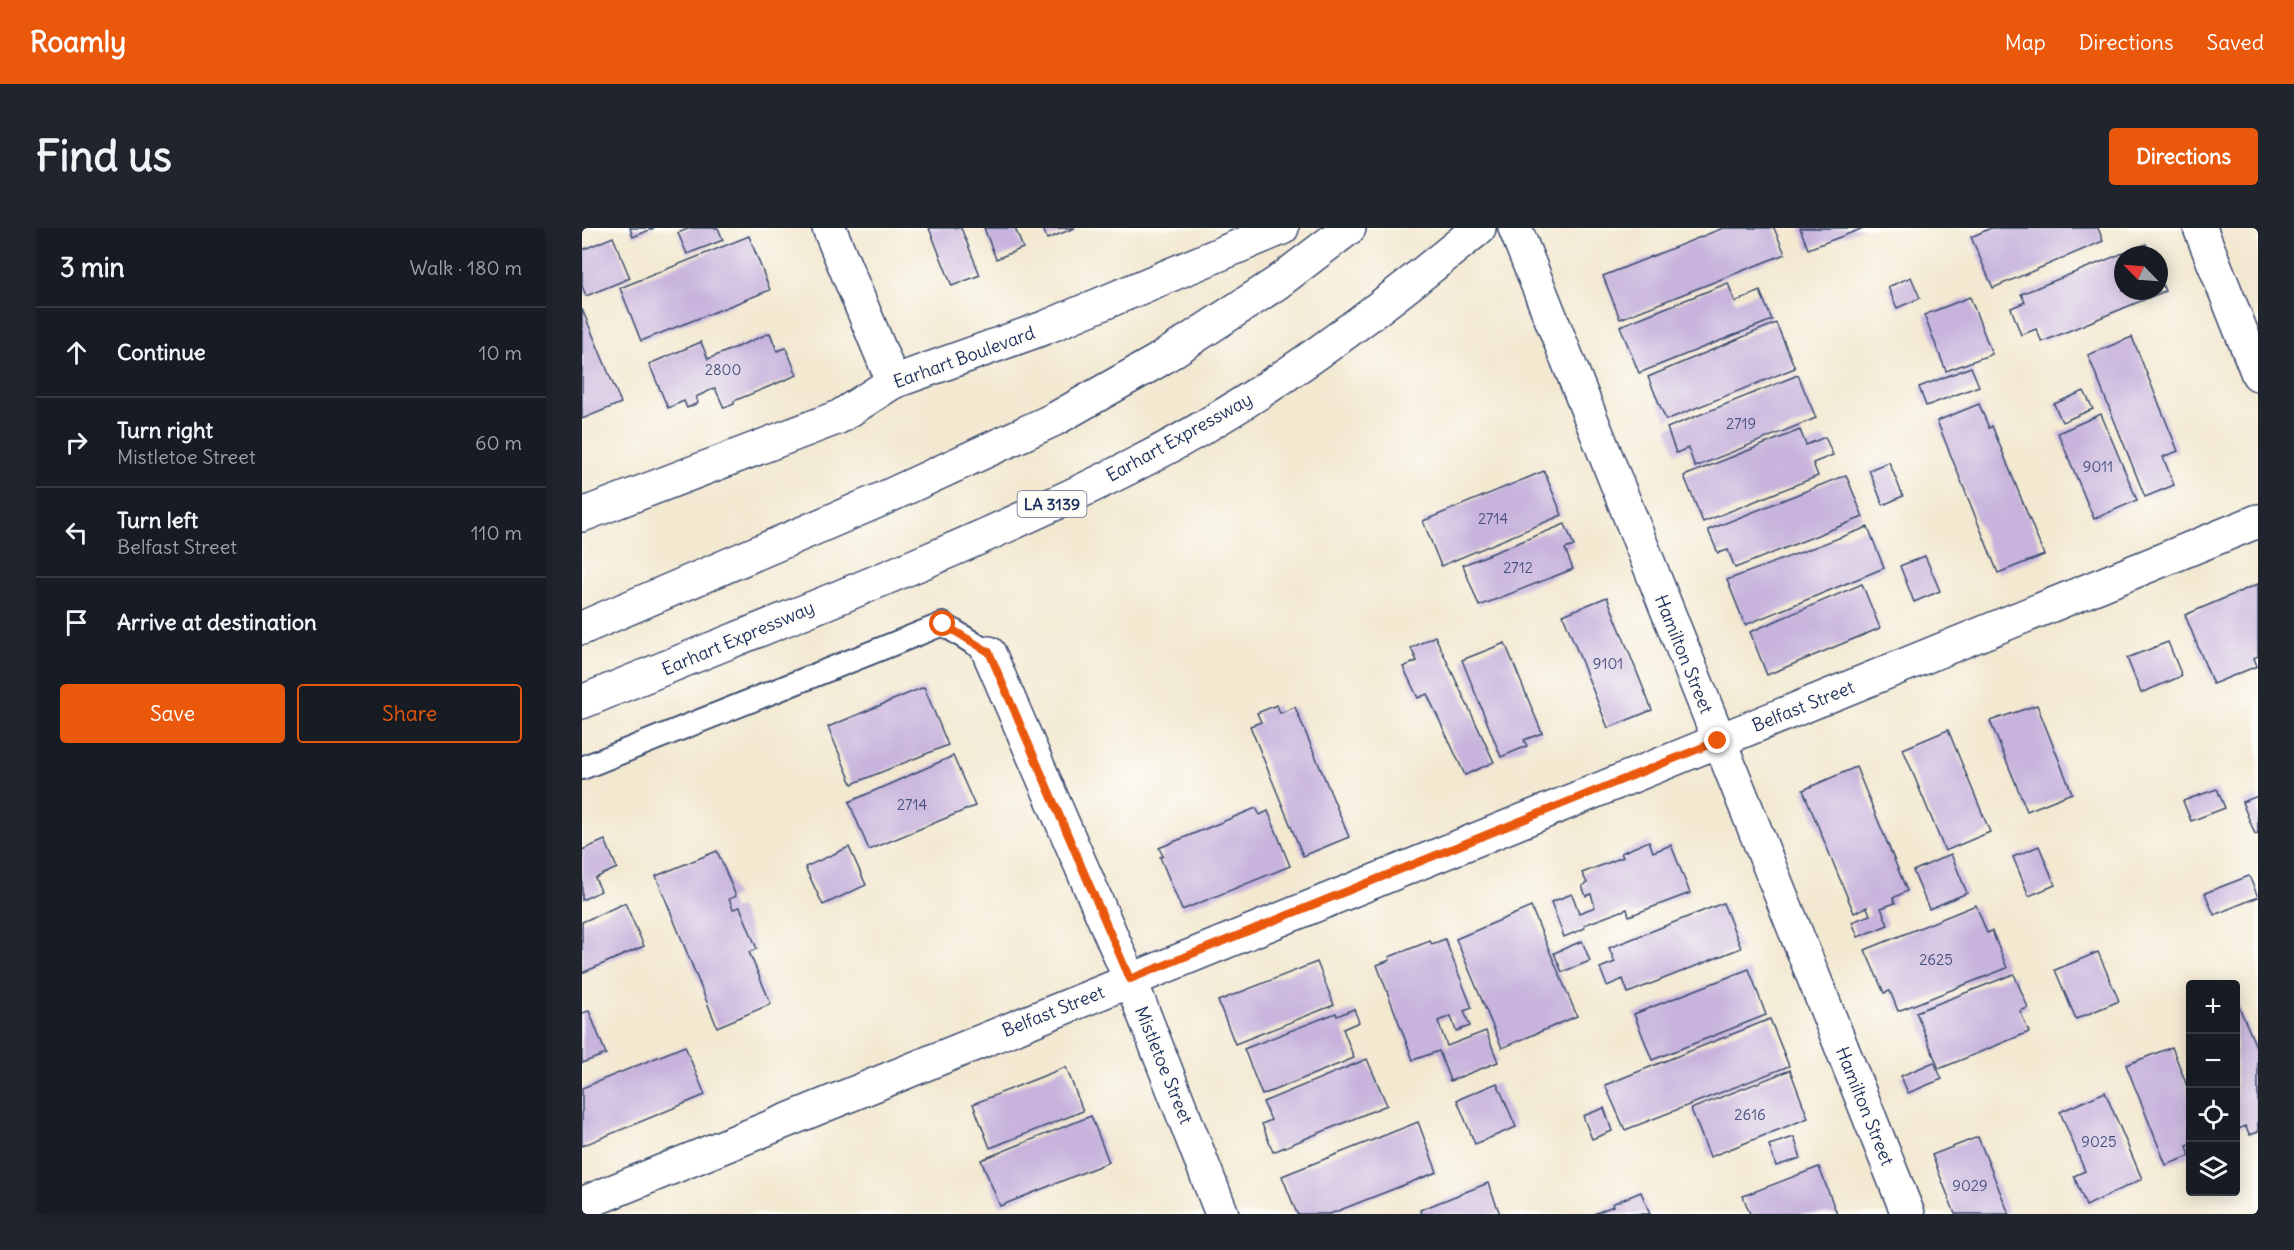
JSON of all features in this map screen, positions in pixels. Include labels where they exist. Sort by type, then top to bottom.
[{"type":"main road","points":[[829,228],[893,382]]},
{"type":"main road","name":"Earhart Boulevard","points":[[582,515],[839,417],[893,382],[1044,328],[1282,228]]},
{"type":"main road","points":[[582,628],[880,500],[1055,419],[1189,341],[1277,283],[1349,228]]},
{"type":"main road","name":"Earhart Expressway","points":[[582,702],[996,530],[1139,462],[1275,384],[1389,302],[1479,228]]},
{"type":"main road","name":"Hamilton Street","points":[[1515,228],[1908,1214]]},
{"type":"main road","points":[[2199,228],[2258,374]]},
{"type":"main road","name":"Belfast Street","points":[[582,1204],[2258,521]]},
{"type":"main road","name":"Mistletoe Street","points":[[989,652],[1130,979],[1222,1214]]},
{"type":"lane","points":[[582,768],[943,624],[989,652]]},
{"type":"building","points":[[630,228],[654,228],[633,237]]},
{"type":"building","points":[[690,228],[718,228],[723,240],[687,254],[678,233]]},
{"type":"building","points":[[929,228],[961,228],[980,275],[952,286]]},
{"type":"building","points":[[984,228],[1015,228],[1023,248],[996,259]]},
{"type":"building","points":[[1043,228],[1075,228],[1047,239]]},
{"type":"building","points":[[1723,228],[1774,228],[1785,254],[1620,319],[1603,276]]},
{"type":"building","points":[[1800,228],[1864,228],[1808,249]]},
{"type":"building","points":[[1991,228],[2098,228],[2103,241],[1993,288],[1971,237]]},
{"type":"building","points":[[749,236],[770,290],[641,341],[620,288]]},
{"type":"building","points":[[613,237],[630,278],[586,296],[582,286],[582,250]]},
{"type":"building","points":[[2114,257],[2114,300],[2143,300],[2042,342],[2036,329],[2021,335],[2011,308],[2025,302],[2021,294]]},
{"type":"building","points":[[1911,277],[1920,298],[1897,308],[1888,287]]},
{"type":"building","points":[[1728,283],[1735,302],[1760,291],[1772,320],[1639,373],[1620,326]]},
{"type":"building","points":[[1970,297],[1992,354],[1946,371],[1924,315]]},
{"type":"building","points":[[582,309],[621,403],[582,419]]},
{"type":"building","points":[[1776,323],[1795,368],[1666,420],[1648,377]]},
{"type":"building","points":[[770,333],[777,351],[786,348],[797,375],[734,401],[734,404],[724,408],[715,388],[696,397],[698,403],[687,408],[684,401],[668,408],[649,364],[701,342],[708,359]]},
{"type":"building","points":[[2132,337],[2178,451],[2163,457],[2174,485],[2145,497],[2088,355]]},
{"type":"building","points":[[1971,367],[1979,386],[1926,406],[1919,387]]},
{"type":"building","points":[[1798,375],[1816,418],[1695,467],[1688,448],[1676,453],[1667,428]]},
{"type":"building","points":[[2084,391],[2093,409],[2062,422],[2054,404]]},
{"type":"building","points":[[1979,404],[1989,428],[1992,426],[2044,555],[1998,573],[1937,421]]},
{"type":"building","points":[[2101,414],[2137,500],[2094,519],[2058,433]]},
{"type":"building","points":[[1800,430],[1806,445],[1825,437],[1833,455],[1813,463],[1818,476],[1703,522],[1684,476]]},
{"type":"building","points":[[1889,462],[1903,496],[1883,505],[1869,470]]},
{"type":"building","points":[[1544,471],[1562,515],[1441,566],[1423,521]]},
{"type":"building","points":[[1846,475],[1863,517],[1735,568],[1728,550],[1718,553],[1708,530]]},
{"type":"building","points":[[1565,524],[1574,546],[1565,549],[1573,569],[1479,606],[1463,565]]},
{"type":"building","points":[[1868,527],[1884,568],[1745,625],[1727,580]]},
{"type":"building","points":[[1925,556],[1940,591],[1914,602],[1900,566]]},
{"type":"building","points":[[1862,584],[1880,628],[1767,675],[1750,632]]},
{"type":"building","points":[[2258,584],[2258,656],[2254,658],[2257,666],[2213,684],[2185,615]]},
{"type":"building","points":[[1607,597],[1652,710],[1608,728],[1563,615]]},
{"type":"building","points":[[1435,636],[1494,762],[1465,775],[1427,694],[1418,698],[1403,667],[1417,661],[1411,648]]},
{"type":"building","points":[[2168,642],[2182,676],[2141,693],[2127,658]]},
{"type":"building","points":[[1505,643],[1542,733],[1524,740],[1527,746],[1501,757],[1462,660]]},
{"type":"building","points":[[924,687],[948,745],[852,784],[828,727]]},
{"type":"building","points":[[1277,705],[1280,713],[1295,707],[1349,837],[1303,856],[1250,726],[1261,722],[1257,713]]},
{"type":"building","points":[[2037,705],[2072,793],[2027,811],[1990,721]]},
{"type":"building","points":[[1948,730],[1990,832],[1945,851],[1903,749]]},
{"type":"building","points":[[953,756],[975,806],[869,850],[849,802]]},
{"type":"building","points":[[1856,767],[1907,891],[1893,898],[1895,903],[1881,908],[1888,925],[1858,937],[1852,922],[1870,915],[1867,907],[1854,913],[1803,790]]},
{"type":"building","points":[[2217,789],[2225,808],[2191,821],[2183,801]]},
{"type":"building","points":[[2258,796],[2258,833],[2255,834],[2242,802]]},
{"type":"building","points":[[1256,808],[1260,815],[1268,811],[1290,866],[1182,910],[1160,857],[1163,856],[1159,848]]},
{"type":"building","points":[[605,840],[617,868],[595,878],[601,891],[582,900],[582,850]]},
{"type":"building","points":[[1649,841],[1653,852],[1671,845],[1690,893],[1629,916],[1627,909],[1584,925],[1585,928],[1564,937],[1551,902],[1572,894],[1579,913],[1595,907],[1591,894],[1586,896],[1582,886],[1587,883],[1582,873],[1623,857],[1621,853]]},
{"type":"building","points":[[2039,846],[2055,885],[2029,896],[2013,857]]},
{"type":"building","points":[[849,847],[866,885],[823,905],[805,867]]},
{"type":"building","points":[[717,851],[736,896],[729,899],[733,909],[740,907],[757,949],[749,952],[771,1004],[717,1027],[656,876]]},
{"type":"building","points":[[1951,854],[1967,893],[1929,909],[1913,871]]},
{"type":"building","points":[[2249,876],[2258,897],[2214,915],[2205,893]]},
{"type":"building","points":[[625,903],[644,946],[582,973],[582,922]]},
{"type":"building","points":[[1723,903],[1741,948],[1628,993],[1623,979],[1607,986],[1600,968],[1615,962],[1609,948]]},
{"type":"building","points":[[1976,905],[1987,933],[1992,931],[2007,968],[1898,1011],[1890,991],[1884,993],[1865,950]]},
{"type":"building","points":[[1531,907],[1577,1016],[1502,1048],[1456,939]]},
{"type":"building","points":[[1445,939],[1472,1008],[1464,1011],[1470,1026],[1456,1031],[1451,1016],[1438,1021],[1447,1046],[1486,1031],[1498,1062],[1450,1081],[1439,1051],[1413,1060],[1377,965],[1390,960],[1389,957],[1430,941],[1432,944]]},
{"type":"building","points":[[1582,941],[1590,961],[1562,972],[1554,953]]},
{"type":"building","points":[[2098,952],[2119,1001],[2076,1019],[2055,970]]},
{"type":"building","points":[[1317,962],[1334,1005],[1235,1044],[1218,1001]]},
{"type":"building","points":[[1749,969],[1766,1015],[1652,1060],[1634,1014]]},
{"type":"building","points":[[2014,974],[2028,1008],[2020,1011],[2029,1032],[1939,1069],[1916,1012]]},
{"type":"building","points":[[1354,1009],[1359,1022],[1343,1029],[1354,1058],[1262,1095],[1244,1049],[1336,1013],[1337,1016]]},
{"type":"building","points":[[2240,1009],[2258,1051],[2258,1132],[2250,1135],[2245,1126],[2240,1128]]},
{"type":"building","points":[[589,1011],[606,1054],[582,1063],[582,1013]]},
{"type":"building","points":[[1770,1019],[1789,1066],[1625,1130],[1605,1085]]},
{"type":"building","points":[[685,1046],[705,1095],[582,1146],[582,1088]]},
{"type":"building","points":[[2172,1047],[2186,1084],[2186,1158],[2166,1165],[2126,1065]]},
{"type":"building","points":[[1367,1059],[1387,1105],[1273,1152],[1262,1124],[1271,1120],[1263,1102]]},
{"type":"building","points":[[1934,1062],[1942,1079],[1908,1093],[1901,1076]]},
{"type":"building","points":[[1066,1067],[1083,1111],[990,1148],[973,1104]]},
{"type":"building","points":[[1790,1070],[1808,1118],[1710,1157],[1691,1109]]},
{"type":"building","points":[[1497,1083],[1516,1127],[1475,1144],[1457,1100]]},
{"type":"building","points":[[2105,1092],[2142,1179],[2086,1206],[2074,1176],[2085,1171],[2060,1112]]},
{"type":"building","points":[[1604,1108],[1612,1131],[1592,1139],[1583,1116]]},
{"type":"building","points":[[1091,1116],[1109,1162],[1000,1206],[981,1160]]},
{"type":"building","points":[[1418,1122],[1437,1172],[1330,1214],[1297,1214],[1282,1176]]},
{"type":"building","points":[[1794,1137],[1801,1158],[1776,1166],[1769,1145]]},
{"type":"building","points":[[1978,1137],[2009,1214],[1955,1214],[1932,1155]]},
{"type":"building","points":[[1819,1167],[1837,1214],[1750,1214],[1743,1196]]},
{"type":"building","points":[[1488,1183],[1500,1214],[1421,1214],[1420,1210]]},
{"type":"building","points":[[1641,1192],[1650,1214],[1594,1214],[1613,1206],[1612,1204]]},
{"type":"route","points":[[943,624],[989,652],[1130,979],[1718,741]]}]
